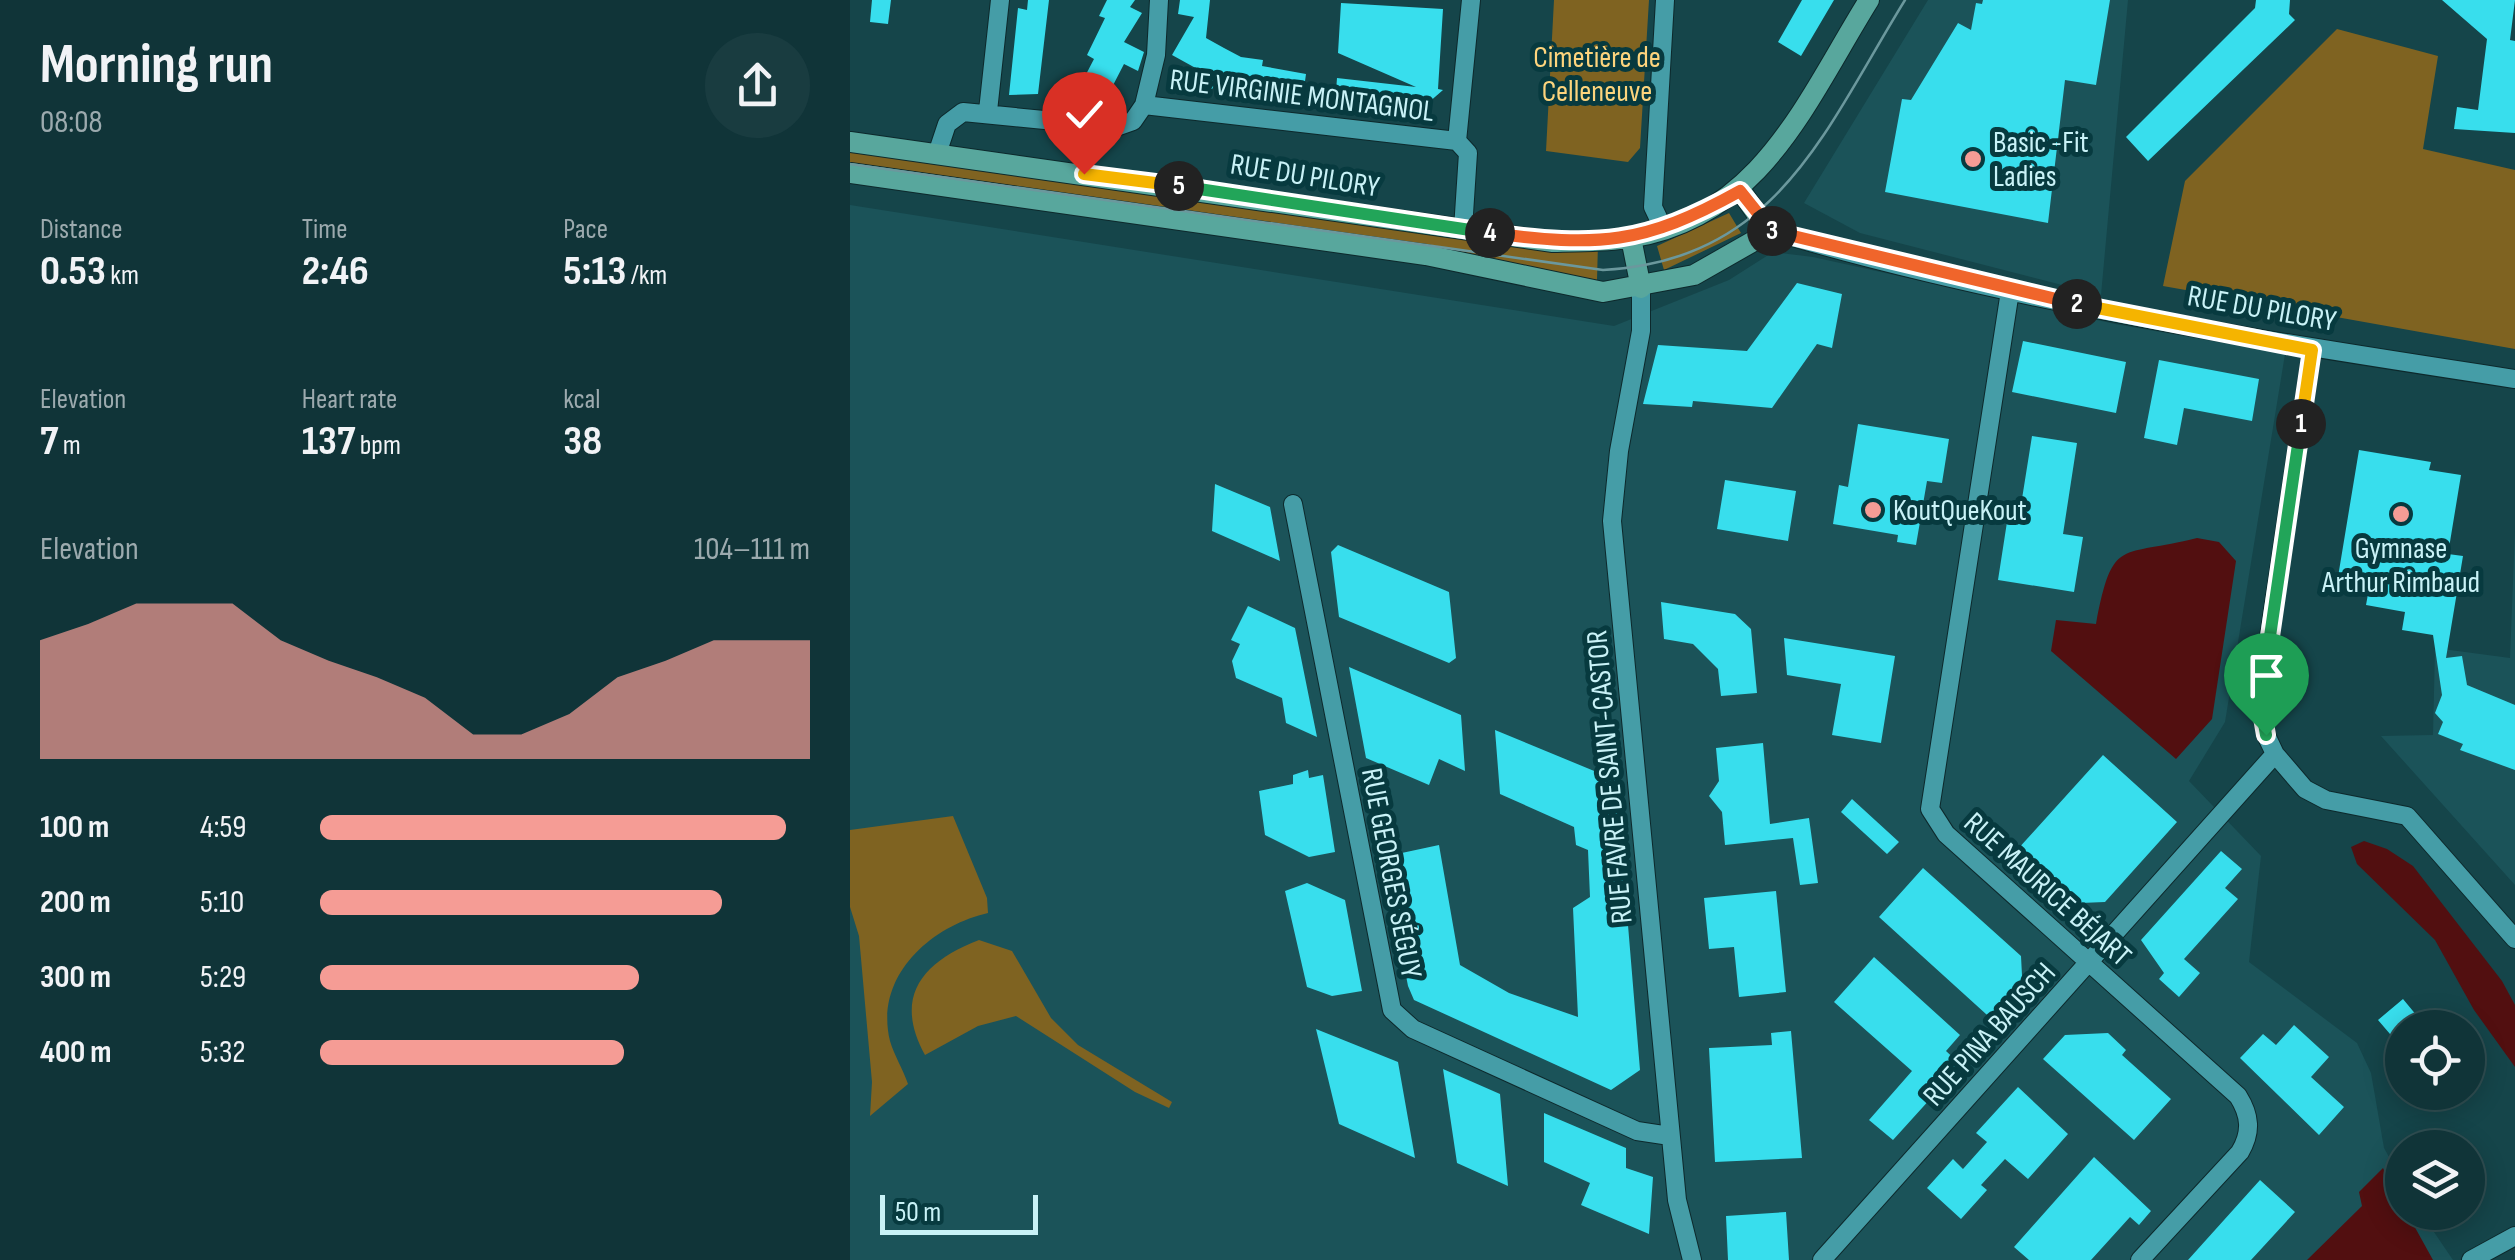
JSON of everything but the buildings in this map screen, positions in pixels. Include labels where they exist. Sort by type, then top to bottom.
[{"type":"main road","points":[[1768,230],[1740,191],[1769,161],[1869,0]]},
{"type":"main road","name":"RUE DU PILORY","points":[[850,142],[1553,242],[1631,238],[1663,228],[1740,191]]},
{"type":"main road","name":"RUE DU PILORY","points":[[850,173],[1426,254],[1600,291],[1641,288],[1694,275],[1768,230]]},
{"type":"main road","points":[[1631,238],[1641,288]]},
{"type":"street","points":[[988,112],[1000,0]]},
{"type":"street","points":[[1144,104],[1156,55],[1159,0]]},
{"type":"street","points":[[1463,230],[1468,153],[1457,141],[1470,0]]},
{"type":"street","points":[[1663,228],[1653,207],[1665,0]]},
{"type":"street","name":"RUE VIRGINIE MONTAGNOL","points":[[937,154],[948,124],[963,112],[1116,127],[1133,122],[1144,104],[1457,141]]},
{"type":"street","name":"RUE DU PILORY","points":[[1768,230],[2010,291],[2312,350],[2515,378]]},
{"type":"street","name":"RUE FAVRE DE SAINT-CASTOR","points":[[1641,288],[1641,331],[1619,452],[1612,521],[1670,1136],[1683,1237],[1692,1260]]},
{"type":"street","name":"RUE MAURICE BÉJART","points":[[2010,291],[1930,809],[1946,834],[2238,1096],[2248,1118],[2248,1137],[2240,1152],[2140,1260]]},
{"type":"street","points":[[2312,350],[2266,664],[2262,712],[2275,754],[2293,779],[2326,800],[2407,816],[2515,939]]},
{"type":"street","name":"RUE GEORGES SÉGUY","points":[[1293,504],[1392,1010],[1413,1029],[1637,1131],[1670,1136]]},
{"type":"street","name":"RUE PINA BAUSCH","points":[[1822,1260],[2275,754]]},
{"type":"street","points":[[2471,1260],[2515,1236]]},
{"type":"shaded area","points":[[1928,0],[2128,0],[2101,295],[1860,233],[1804,203]]},
{"type":"shaded area","points":[[850,205],[1614,326],[1729,280],[1773,252],[1813,257],[2115,324],[2285,354],[2225,722],[2189,781],[2261,856],[2249,962],[2357,1043],[2371,1073],[2385,1150],[2385,1230],[2433,1230],[2453,1260],[850,1260]]},
{"type":"shaded area","points":[[2515,531],[2515,885],[2381,736],[2433,735],[2435,648],[2510,658]]},
{"type":"shaded area","points":[[2197,538],[2219,542],[2236,561],[2212,719],[2176,759],[2051,651],[2056,620],[2096,624],[2108,576],[2124,555]]},
{"type":"shaded area","points":[[2364,841],[2387,849],[2413,866],[2502,981],[2515,1005],[2515,1067],[2485,1025],[2485,1010],[2474,1010],[2435,940],[2357,864],[2351,847]]},
{"type":"shaded area","points":[[2383,1168],[2385,1230],[2416,1230],[2433,1260],[2307,1260],[2362,1206],[2359,1192]]},
{"type":"green space","name":"Cimetière de Celleneuve","points":[[1554,0],[1649,0],[1640,148],[1628,162],[1546,151]]},
{"type":"green space","points":[[2337,29],[2438,56],[2423,149],[2515,170],[2515,349],[2163,286],[2185,181]]},
{"type":"green space","points":[[850,146],[1598,244],[1597,280],[1478,258],[850,167]]},
{"type":"green space","points":[[1729,213],[1741,233],[1664,270],[1657,246]]},
{"type":"green space","points":[[953,816],[987,898],[988,913],[946,929],[912,957],[899,975],[887,1017],[890,1041],[908,1084],[870,1116],[872,1082],[859,936],[850,907],[850,830]]},
{"type":"green space","points":[[979,940],[1012,951],[1051,1018],[1078,1045],[1172,1102],[1169,1108],[1135,1092],[1016,1016],[978,1026],[925,1055],[912,1016],[919,984],[942,959]]},
{"type":"tram line","points":[[850,164],[1603,270],[1663,261],[1713,242],[1754,215],[1789,180],[1820,140],[1905,0]]},
{"type":"place","name":"Basic -Fit Ladies","points":[[1973,159]]},
{"type":"place","name":"KoutQueKout","points":[[1873,510]]},
{"type":"place","name":"Gymnase Arthur Rimbaud","points":[[2401,514]]},
{"type":"route","points":[[1084,174],[1553,242],[1631,238],[1690,218],[1740,191],[1768,230],[1789,236],[2010,291],[2312,350],[2268,650],[2262,712],[2266,735]]}]
